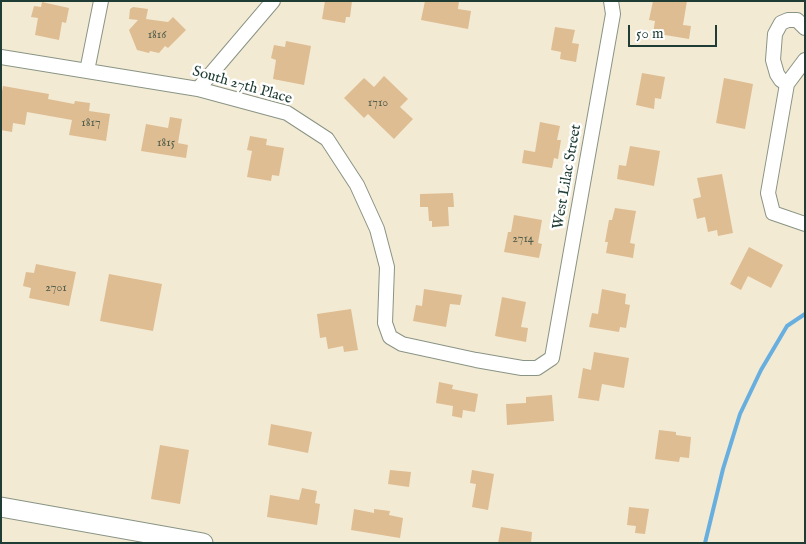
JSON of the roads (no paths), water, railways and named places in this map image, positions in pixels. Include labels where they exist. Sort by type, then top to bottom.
[{"type":"street","points":[[88,71],[101,1]]},
{"type":"street","points":[[198,89],[273,1]]},
{"type":"street","name":"West Lilac Street","points":[[552,358],[613,14],[611,1]]},
{"type":"street","points":[[787,84],[777,74],[773,60],[775,34],[781,24],[788,20],[797,20],[805,28]]},
{"type":"street","name":"South 27th Place","points":[[1,57],[198,89],[286,114],[327,139],[357,185],[377,229],[387,267],[385,324],[390,337],[402,344],[522,368],[537,368],[552,358]]},
{"type":"street","points":[[805,60],[787,84],[768,193],[773,214],[805,224]]},
{"type":"street","points":[[1,507],[203,543]]},
{"type":"waterway","points":[[705,543],[723,469],[740,414],[761,370],[787,326],[805,314]]}]
